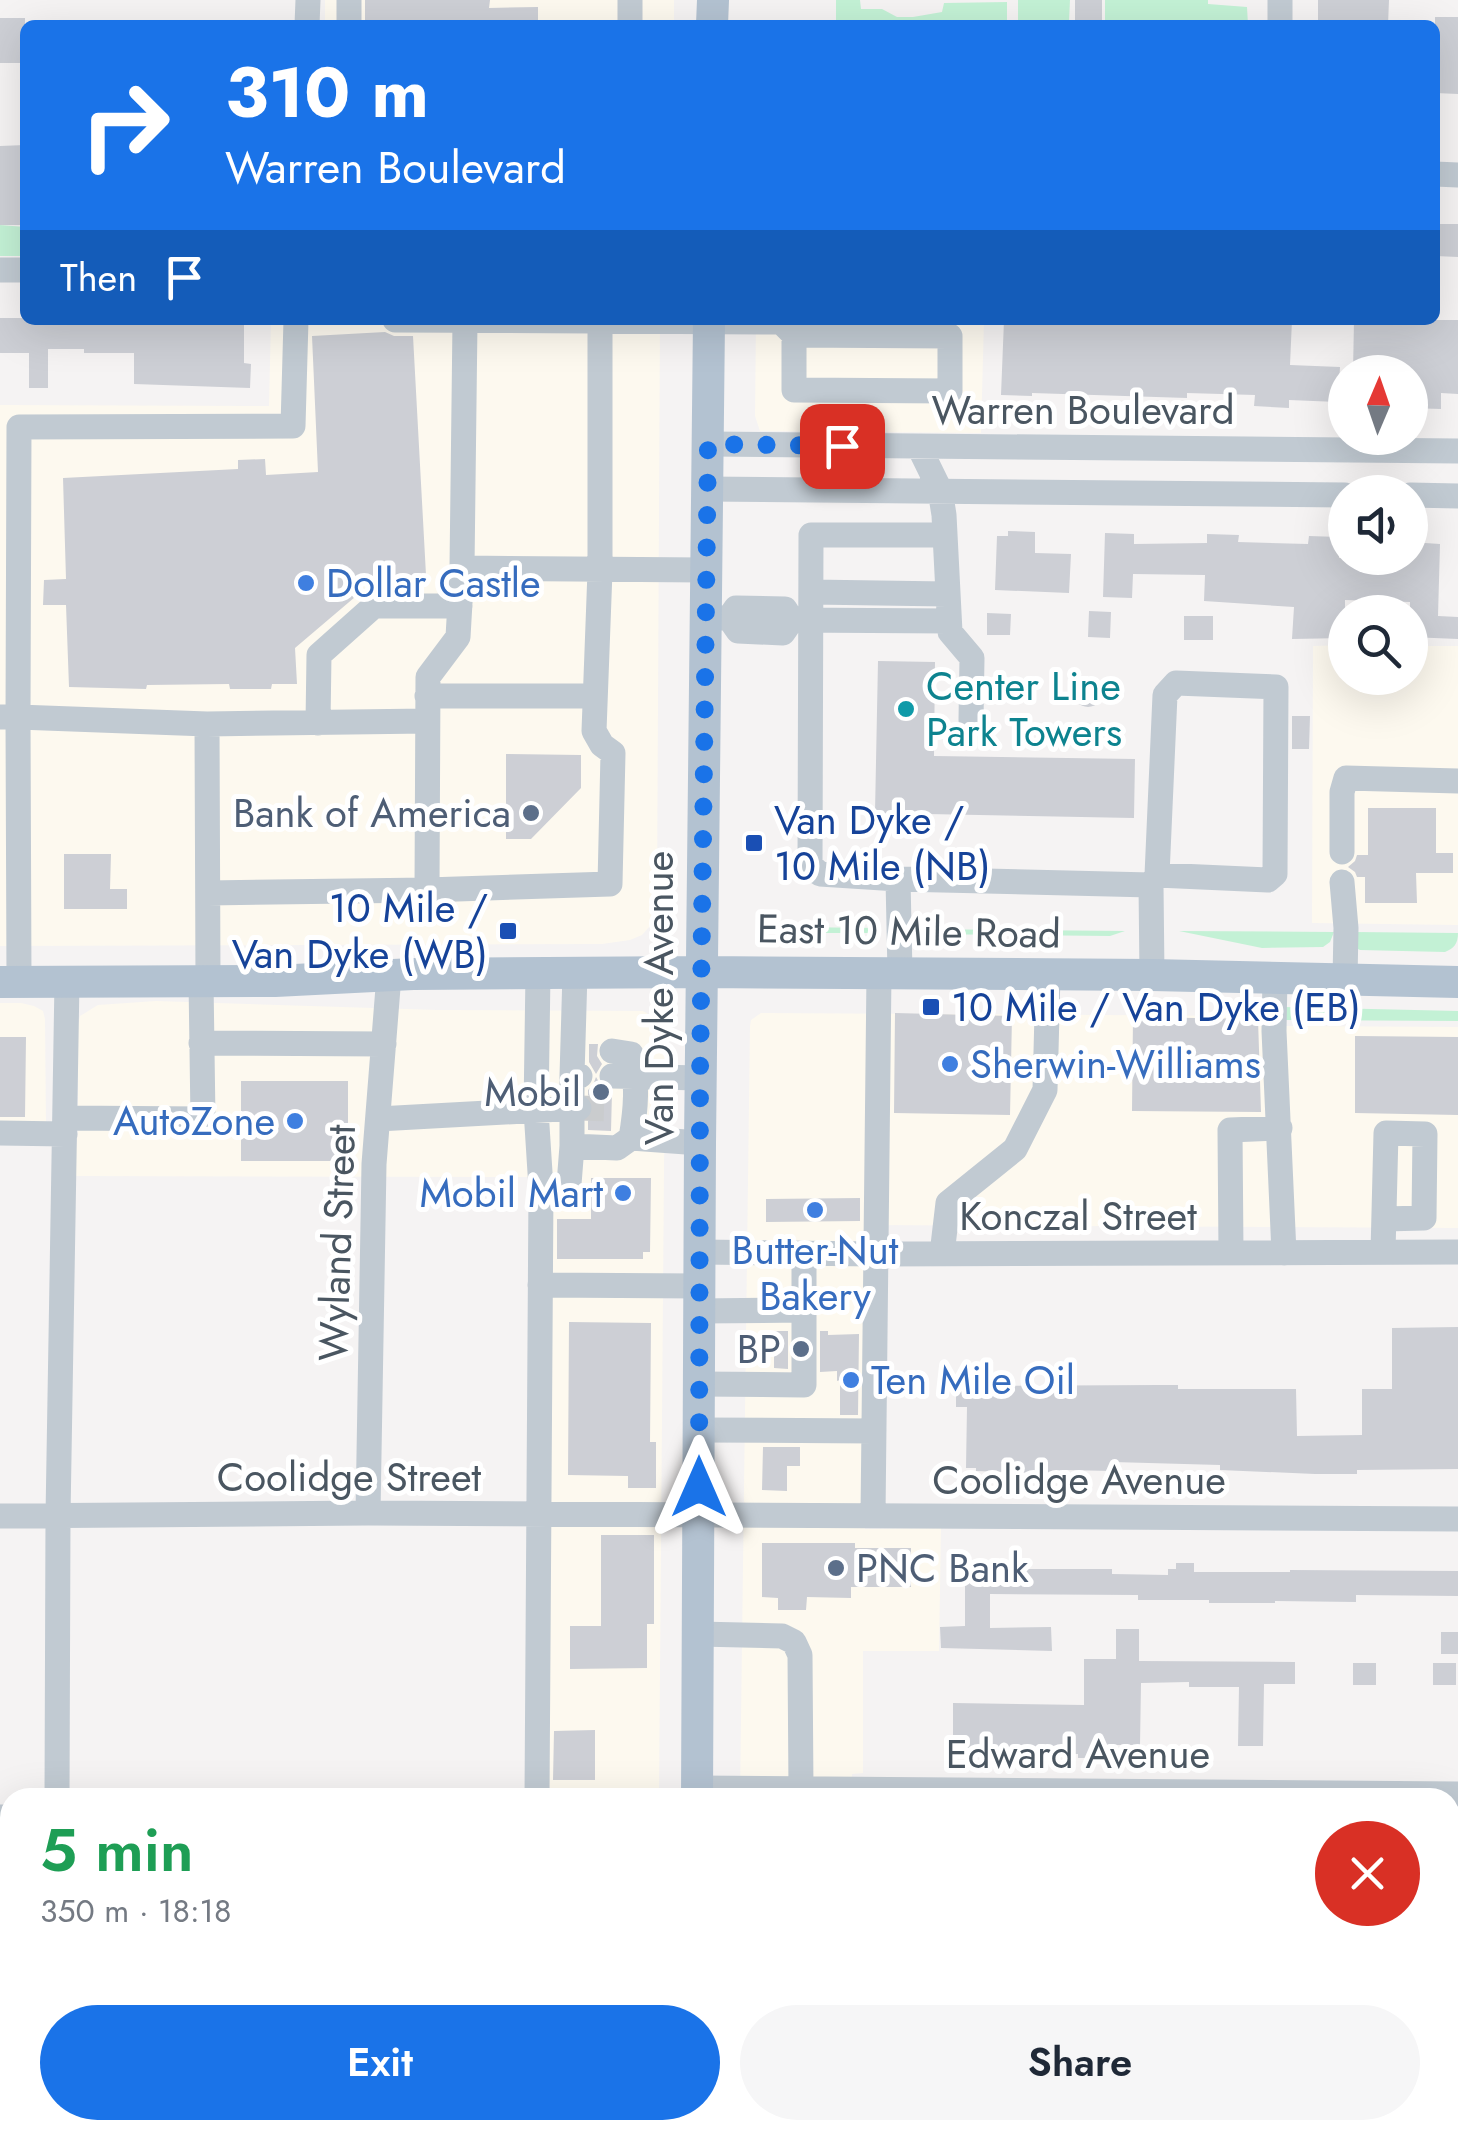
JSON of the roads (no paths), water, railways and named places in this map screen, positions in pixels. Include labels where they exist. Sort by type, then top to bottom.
[{"type":"main road","name":"Van Dyke Avenue","points":[[697,1788],[700,1078],[717,618],[705,570],[708,325]]},
{"type":"main road","name":"East 10 Mile Road","points":[[9,982],[702,972],[1458,982]]},
{"type":"street","points":[[9,982],[9,427],[293,426],[296,325]]},
{"type":"street","points":[[427,890],[428,676],[458,637],[465,325]]},
{"type":"street","points":[[208,893],[610,884],[613,753],[594,732],[600,571],[600,325]]},
{"type":"street","points":[[784,325],[794,336],[794,390],[950,390],[950,336],[794,336]]},
{"type":"street","name":"Warren Boulevard","points":[[708,444],[1458,452]]},
{"type":"street","points":[[919,447],[940,490],[950,632],[972,658],[971,720]]},
{"type":"street","points":[[1292,448],[1292,494]]},
{"type":"street","name":"Warren Boulevard","points":[[706,488],[1328,495]]},
{"type":"street","points":[[1428,495],[1458,496]]},
{"type":"street","points":[[945,535],[811,535],[812,592],[801,620],[810,866],[820,874],[898,879],[1154,880],[1268,880],[1275,874],[1276,687],[1176,683],[1165,695],[1154,880],[1152,975]]},
{"type":"street","points":[[462,568],[705,570]]},
{"type":"street","points":[[812,592],[947,594]]},
{"type":"street","points":[[318,722],[319,655],[374,606],[460,606]]},
{"type":"street","points":[[717,618],[736,608],[757,608],[785,609],[801,620],[949,621]]},
{"type":"street","points":[[9,717],[207,724],[318,722],[595,696]]},
{"type":"street","points":[[0,1133],[202,1119],[201,1043],[208,893],[207,724]]},
{"type":"street","points":[[1342,852],[1342,792],[1346,778],[1458,781]]},
{"type":"street","points":[[873,1516],[876,1254],[889,973],[898,879]]},
{"type":"street","points":[[1342,882],[1345,979]]},
{"type":"street","points":[[536,1788],[541,1188],[536,1110],[538,973]]},
{"type":"street","points":[[541,1188],[569,1184],[576,1108],[575,973]]},
{"type":"street","name":"Wyland Street","points":[[368,1513],[374,1164],[390,975]]},
{"type":"street","points":[[942,1254],[948,1203],[1014,1149],[1046,1090],[1048,975]]},
{"type":"street","points":[[1275,977],[1284,1253]]},
{"type":"street","points":[[57,1788],[67,981]]},
{"type":"street","points":[[201,1043],[384,1044]]},
{"type":"street","points":[[632,1138],[624,1110],[620,1068],[700,1078]]},
{"type":"street","points":[[378,1120],[576,1108]]},
{"type":"street","points":[[1231,1253],[1230,1130],[1280,1128]]},
{"type":"street","points":[[572,1146],[617,1148],[632,1138],[700,1142]]},
{"type":"street","points":[[1383,1252],[1384,1219]]},
{"type":"street","name":"Konczal Street","points":[[699,1252],[1458,1252]]},
{"type":"street","points":[[699,1384],[804,1385],[804,1254]]},
{"type":"street","points":[[540,1285],[804,1310]]},
{"type":"street","points":[[699,1430],[874,1431]]},
{"type":"street","name":"Coolidge Street","points":[[0,1516],[699,1515]]},
{"type":"street","name":"Coolidge Avenue","points":[[699,1515],[1458,1518]]},
{"type":"street","points":[[698,1634],[782,1636],[794,1642],[800,1655],[801,1788]]},
{"type":"tunnel","points":[[579,1108],[612,1109]]},
{"type":"place","name":"Dollar Castle","points":[[306,583]]},
{"type":"place","name":"Center Line Park Towers","points":[[906,709]]},
{"type":"place","name":"Bank of America","points":[[531,813]]},
{"type":"place","name":"Van Dyke / 10 Mile (NB)","points":[[754,843]]},
{"type":"place","name":"10 Mile / Van Dyke (WB)","points":[[508,931]]},
{"type":"place","name":"10 Mile / Van Dyke (EB)","points":[[931,1007]]},
{"type":"place","name":"Sherwin-Williams","points":[[950,1064]]},
{"type":"place","name":"Mobil","points":[[601,1092]]},
{"type":"place","name":"AutoZone","points":[[295,1121]]},
{"type":"place","name":"Mobil Mart","points":[[623,1193]]},
{"type":"place","name":"Butter-Nut Bakery","points":[[815,1210]]},
{"type":"place","name":"BP","points":[[801,1349]]},
{"type":"place","name":"Ten Mile Oil","points":[[851,1380]]},
{"type":"place","name":"PNC Bank","points":[[836,1568]]}]
